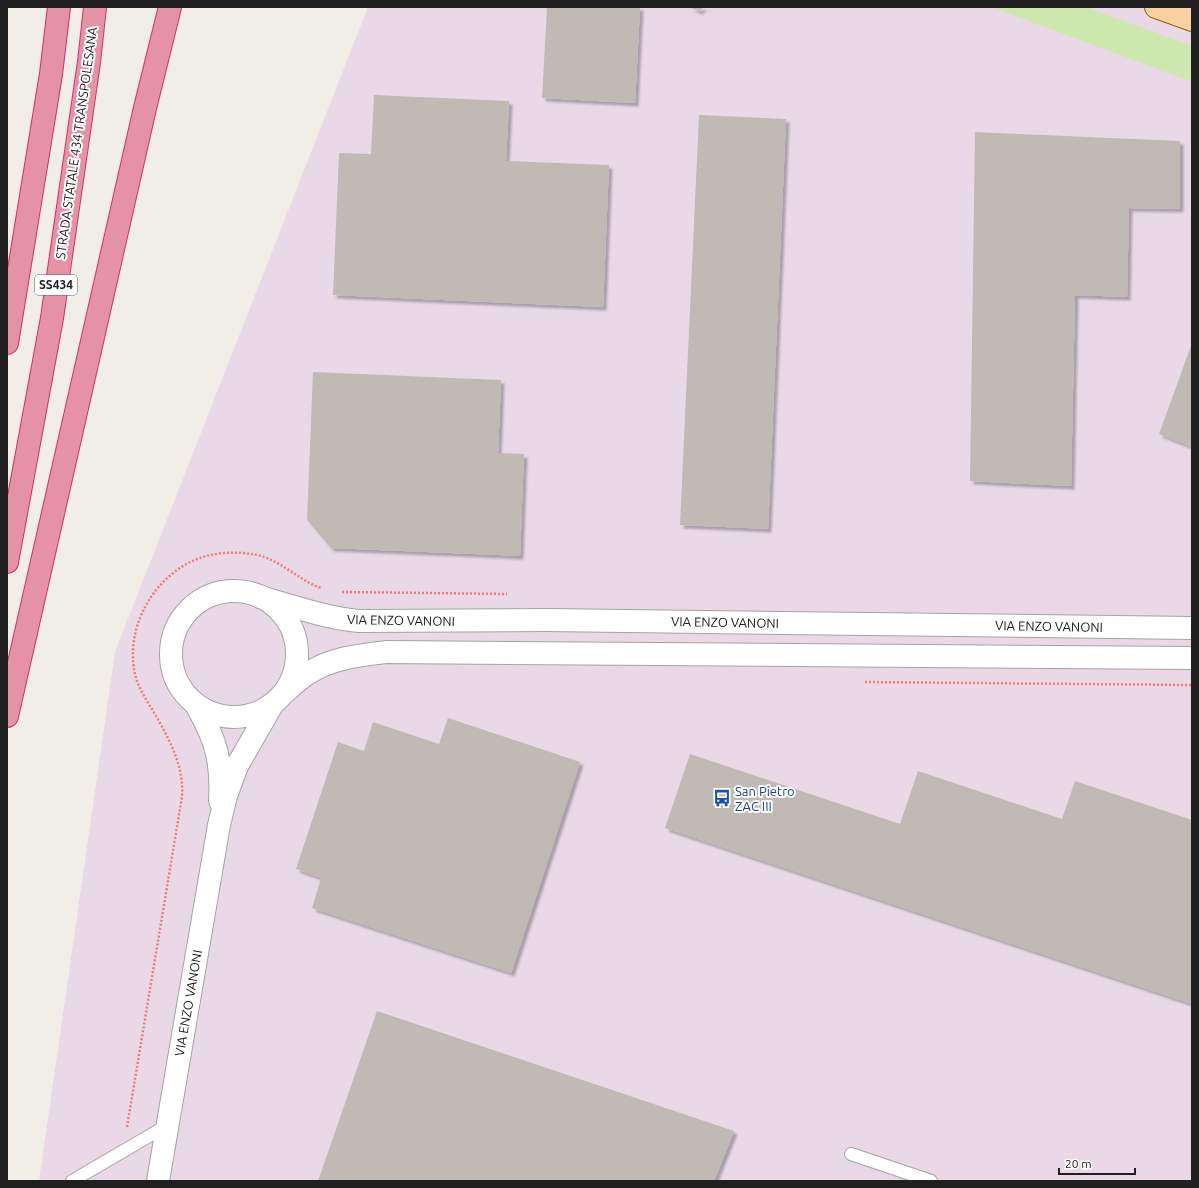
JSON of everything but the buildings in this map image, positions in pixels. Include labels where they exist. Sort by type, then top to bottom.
[{"type":"highway","name":"SS434","points":[[7,343],[52,74],[59,7]]},
{"type":"highway","name":"STRADA STATALE 434 TRANSPOLESANA","points":[[7,562],[52,318],[89,62],[95,7]]},
{"type":"highway","points":[[7,716],[143,116],[170,7]]},
{"type":"main road","points":[[1156,7],[1192,20]]},
{"type":"street","name":"VIA ENZO VANONI","points":[[1192,628],[547,620],[359,621],[323,615],[242,592],[221,592],[202,600],[185,613],[174,631],[170,652],[173,672],[182,692],[197,706],[216,715],[237,718],[255,714],[278,698],[307,674],[331,662],[358,655],[387,652],[1192,658]]},
{"type":"street","name":"VIA ENZO VANONI","points":[[158,1181],[219,824],[226,796],[237,766],[278,698],[294,675],[297,657],[295,639],[288,621],[276,607],[260,597]]},
{"type":"street","name":"VIA ENZO VANONI","points":[[197,706],[207,724],[215,744],[220,794],[219,824]]},
{"type":"lane","points":[[72,1181],[168,1125]]},
{"type":"lane","points":[[851,1154],[931,1181]]},
{"type":"shaded area","points":[[368,7],[1192,7],[1192,1181],[39,1181],[115,652]]},
{"type":"green space","points":[[1086,7],[1192,46],[1192,82],[994,8]]},
{"type":"place","name":"San Pietro ZAC III","points":[[722,798]]}]
